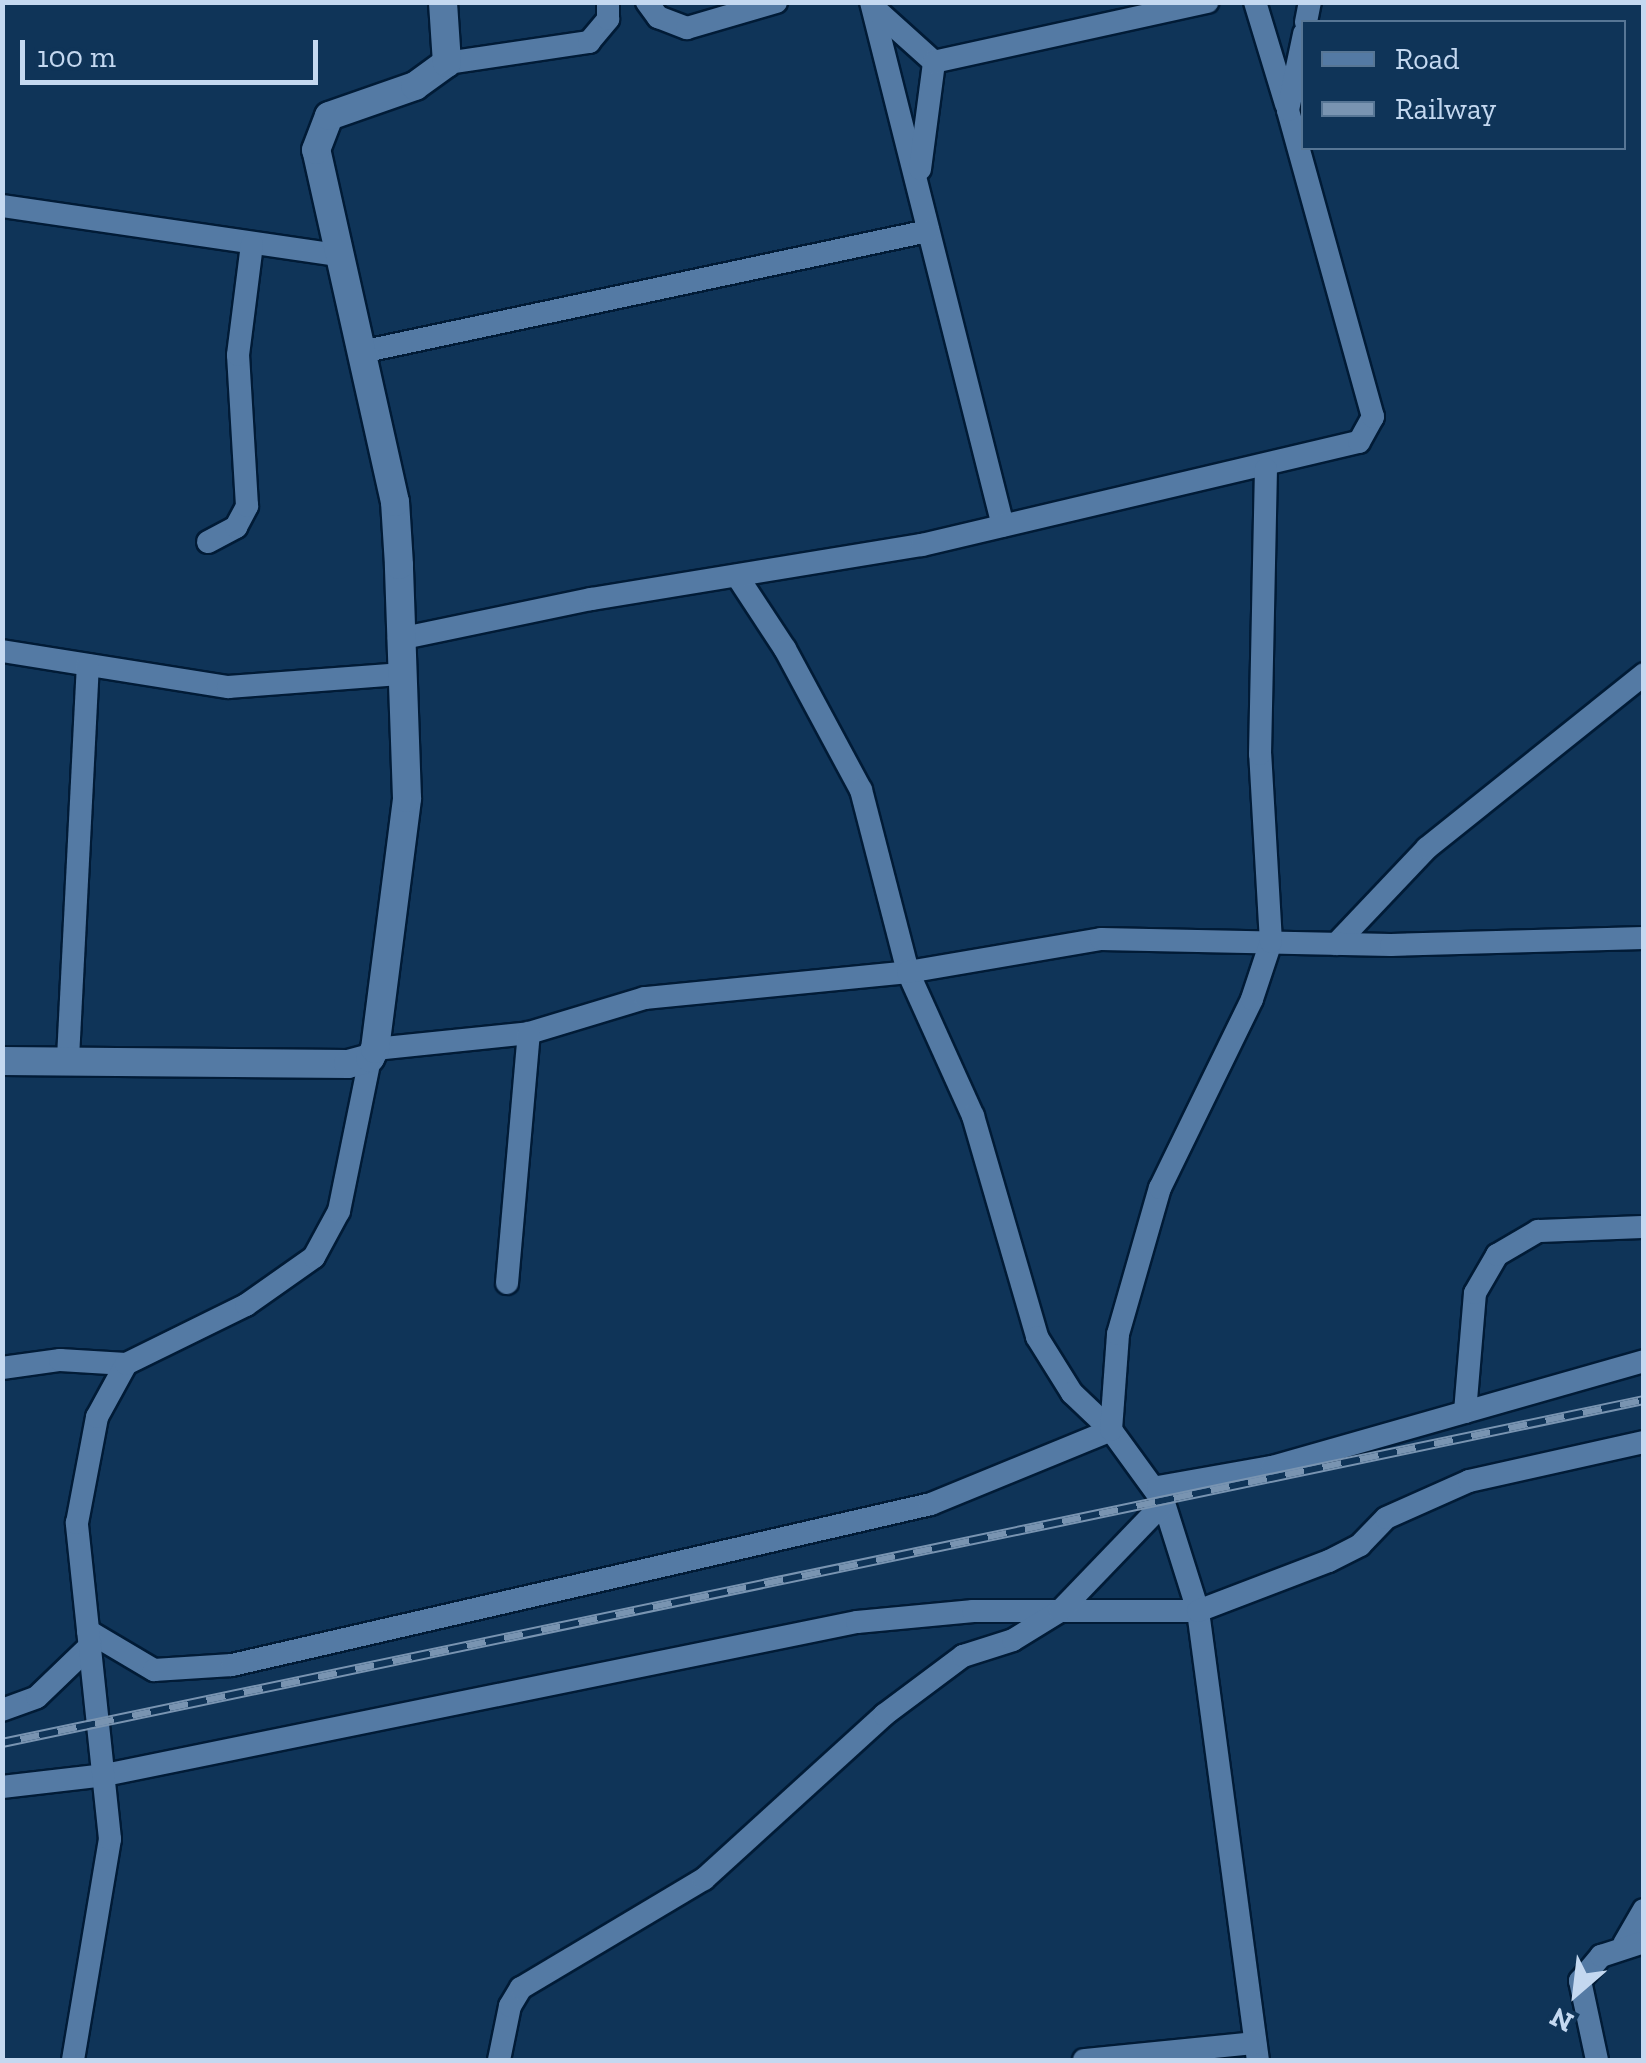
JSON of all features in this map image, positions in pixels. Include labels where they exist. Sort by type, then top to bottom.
[{"type":"street","points":[[443,2],[447,63]]},
{"type":"street","points":[[2,1368],[60,1360],[126,1364],[246,1305],[314,1257],[338,1211],[373,1054],[407,798],[395,502],[318,170],[321,125],[338,111],[415,86],[447,63],[588,42],[608,20],[608,2]]},
{"type":"street","points":[[648,2],[658,17],[687,28],[776,2]]},
{"type":"street","points":[[934,62],[1207,2]]},
{"type":"street","points":[[399,639],[1003,526],[1266,469],[1359,442],[1373,417],[1255,2]]},
{"type":"street","points":[[872,4],[934,62]]},
{"type":"street","points":[[872,4],[1003,526]]},
{"type":"street","points":[[1288,110],[1301,48]]},
{"type":"street","points":[[918,186],[934,62]]},
{"type":"street","points":[[2,206],[337,255]]},
{"type":"street","points":[[361,352],[928,231]]},
{"type":"street","points":[[208,542],[236,527],[248,506],[238,356],[252,244]]},
{"type":"street","points":[[1111,1430],[1118,1334],[1160,1188],[1252,999],[1270,942],[1260,754],[1266,469]]},
{"type":"street","points":[[738,576],[861,790],[908,972],[973,1116],[1037,1337],[1072,1393],[1111,1430],[1161,1495],[1198,1611],[1256,2052],[1084,2060]]},
{"type":"street","points":[[2,652],[228,687],[400,674]]},
{"type":"street","points":[[68,1058],[88,666]]},
{"type":"street","points":[[1336,944],[1427,848],[1644,674]]},
{"type":"street","points":[[2,1061],[68,1058],[348,1064],[373,1054],[529,1033],[644,998],[908,972],[1101,939],[1336,944],[1644,938]]},
{"type":"street","points":[[507,1283],[529,1033]]},
{"type":"street","points":[[1465,1412],[1464,1368],[1475,1292],[1496,1254],[1538,1232],[1644,1228]]},
{"type":"street","points":[[500,2060],[510,2006],[521,1988],[704,1879],[884,1715],[963,1656],[1012,1640],[1060,1611],[1116,1560],[1161,1495],[1644,1361]]},
{"type":"street","points":[[73,2060],[109,1857],[105,1774],[77,1523],[83,1468],[97,1417],[126,1364]]},
{"type":"street","points":[[90,1638],[154,1670],[232,1665],[931,1504],[1111,1430]]},
{"type":"street","points":[[2,1787],[105,1774],[858,1622],[1060,1611],[1198,1611],[1329,1561],[1360,1545],[1386,1518],[1469,1481],[1644,1442]]},
{"type":"street","points":[[2,1710],[37,1696],[90,1638]]},
{"type":"street","points":[[1597,2060],[1580,2002],[1580,1981],[1590,1965],[1634,1943],[1644,1910]]},
{"type":"railway","points":[[2,1743],[1644,1400]]}]
